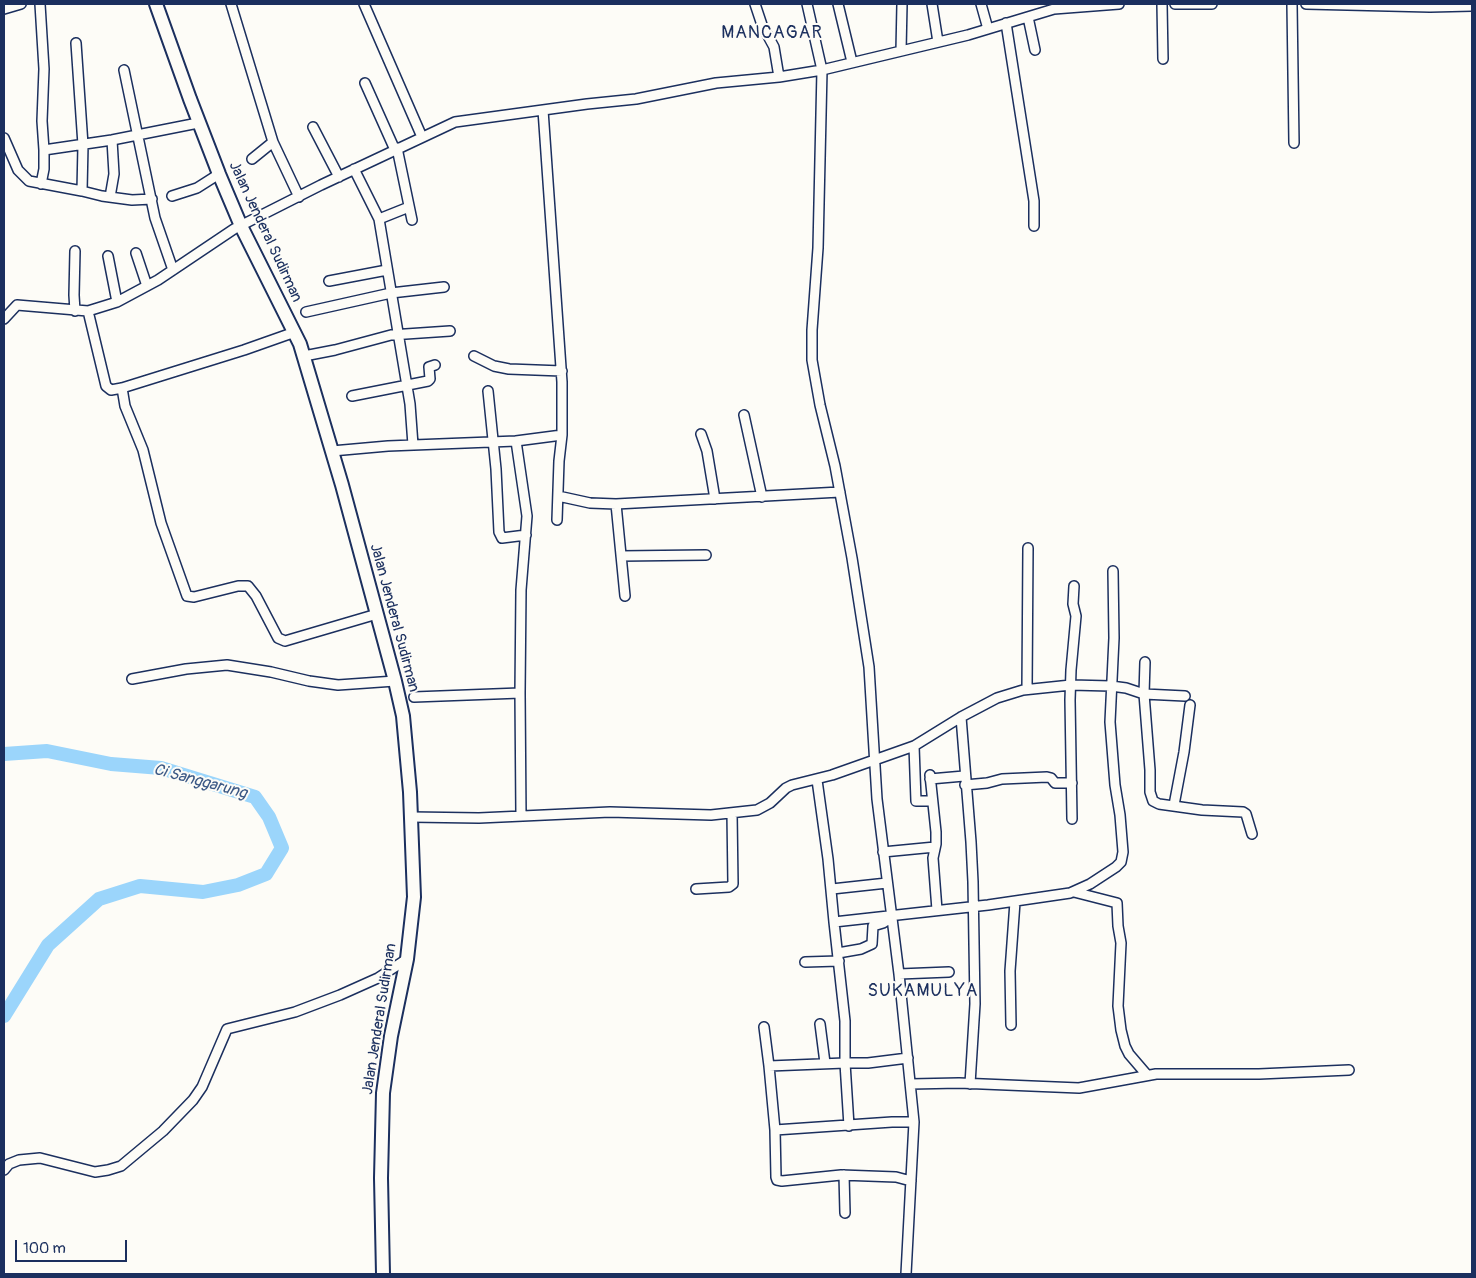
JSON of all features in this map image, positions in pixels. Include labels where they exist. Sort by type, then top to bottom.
[{"type":"main road","name":"Jalan Jenderal Sudirman","points":[[156,4],[198,123],[220,177],[241,226],[295,332],[304,356],[377,614],[403,716],[411,817],[414,897],[407,959],[391,1036],[383,1093],[381,1178],[383,1274]]},
{"type":"street","points":[[4,9],[21,4]]},
{"type":"street","points":[[40,4],[44,69],[42,121],[44,169],[41,184]]},
{"type":"street","points":[[231,4],[275,146],[299,197]]},
{"type":"street","points":[[364,4],[422,137]]},
{"type":"street","points":[[755,4],[762,25],[774,47],[779,77]]},
{"type":"street","points":[[808,4],[822,70],[818,248],[812,330],[812,360],[820,405],[840,492],[869,667],[874,760],[889,915],[899,974],[914,1122],[906,1274]]},
{"type":"street","points":[[838,4],[852,62]]},
{"type":"street","points":[[902,4],[902,51]]},
{"type":"street","points":[[932,4],[938,42]]},
{"type":"street","points":[[981,4],[988,29]]},
{"type":"street","points":[[4,318],[17,305],[88,312],[117,302],[173,270],[224,235],[241,226],[354,169],[457,122],[636,99],[723,82],[779,77],[822,70],[988,29],[1053,6],[1119,4]]},
{"type":"street","points":[[1162,4],[1163,59]]},
{"type":"street","points":[[1175,4],[1212,4]]},
{"type":"street","points":[[1292,4],[1294,143]]},
{"type":"street","points":[[1306,4],[1430,7],[1472,6]]},
{"type":"street","points":[[1028,16],[1035,50]]},
{"type":"street","points":[[1006,23],[1034,201],[1034,226]]},
{"type":"street","points":[[76,43],[83,145],[82,191]]},
{"type":"street","points":[[124,70],[159,232],[173,270]]},
{"type":"street","points":[[364,83],[396,149],[412,220]]},
{"type":"street","points":[[543,110],[562,371],[562,436],[557,520]]},
{"type":"street","points":[[44,150],[112,140],[198,123]]},
{"type":"street","points":[[313,127],[339,177]]},
{"type":"street","points":[[4,138],[15,165],[29,181],[110,197],[152,201]]},
{"type":"street","points":[[110,197],[114,174],[112,140]]},
{"type":"street","points":[[252,159],[275,146]]},
{"type":"street","points":[[354,169],[378,219],[407,386],[413,445]]},
{"type":"street","points":[[172,196],[197,188],[220,177]]},
{"type":"street","points":[[378,219],[409,207]]},
{"type":"street","points":[[75,251],[75,311]]},
{"type":"street","points":[[136,253],[146,286]]},
{"type":"street","points":[[108,256],[117,302]]},
{"type":"street","points":[[329,281],[387,270]]},
{"type":"street","points":[[306,312],[391,293],[444,287]]},
{"type":"street","points":[[88,312],[106,386],[111,390],[244,350],[295,332]]},
{"type":"street","points":[[304,356],[378,338],[450,331]]},
{"type":"street","points":[[474,356],[494,366],[509,369],[562,371]]},
{"type":"street","points":[[352,396],[428,381],[430,379],[429,367],[435,365]]},
{"type":"street","points":[[122,388],[125,406],[143,450],[161,523],[187,596],[194,597],[238,586],[248,586],[256,596],[278,638],[285,641],[377,614]]},
{"type":"street","points":[[488,391],[494,442],[499,532],[502,538],[526,535]]},
{"type":"street","points":[[744,415],[762,496]]},
{"type":"street","points":[[701,434],[707,451],[715,499]]},
{"type":"street","points":[[332,451],[413,445],[516,441],[562,436]]},
{"type":"street","points":[[516,441],[527,516],[521,590],[522,816]]},
{"type":"street","points":[[332,451],[494,442]]},
{"type":"street","points":[[558,496],[590,503],[616,504],[840,492]]},
{"type":"street","points":[[616,504],[625,596]]},
{"type":"street","points":[[1027,689],[1028,548]]},
{"type":"street","points":[[622,556],[706,555]]},
{"type":"street","points":[[834,922],[1015,902],[1073,892],[1090,884],[1116,867],[1122,858],[1120,814],[1115,785],[1110,722],[1114,638],[1113,571]]},
{"type":"street","points":[[1072,819],[1070,684],[1076,616],[1073,604],[1074,586]]},
{"type":"street","points":[[1145,662],[1144,694],[1151,797],[1155,803],[1159,804],[1202,810],[1243,812],[1246,814],[1252,834]]},
{"type":"street","points":[[132,678],[186,669],[227,666],[271,672],[308,681],[338,685],[395,681]]},
{"type":"street","points":[[411,817],[522,816],[610,812],[688,815],[757,810],[770,803],[786,788],[817,780],[914,746],[961,717],[997,698],[1027,689],[1070,684],[1126,688],[1144,694],[1185,696]]},
{"type":"street","points":[[414,697],[520,692]]},
{"type":"street","points":[[1174,805],[1190,706]]},
{"type":"street","points":[[961,717],[971,842],[973,907],[974,1004],[970,1084]]},
{"type":"street","points":[[914,746],[916,801],[932,801]]},
{"type":"street","points":[[937,910],[933,858],[936,848],[936,832],[930,777],[987,783],[1002,779],[1047,777],[1051,778],[1055,783],[1072,783]]},
{"type":"street","points":[[817,780],[832,889],[845,1021],[845,1063],[849,1126]]},
{"type":"street","points":[[696,889],[729,887],[733,884],[732,813]]},
{"type":"street","points":[[883,852],[936,848]]},
{"type":"street","points":[[832,889],[887,883]]},
{"type":"street","points":[[1073,892],[1117,903],[1121,943],[1118,1006],[1121,1030],[1129,1054],[1147,1075]]},
{"type":"street","points":[[1011,1025],[1010,971],[1015,902]]},
{"type":"street","points":[[805,962],[838,957],[872,944],[873,926],[886,921],[889,915]]},
{"type":"street","points":[[4,1170],[9,1164],[19,1160],[40,1158],[95,1172],[121,1166],[163,1131],[193,1100],[202,1087],[226,1029],[295,1012],[340,996],[378,978],[407,959]]},
{"type":"street","points":[[899,974],[949,972]]},
{"type":"street","points":[[820,1024],[825,1063]]},
{"type":"street","points":[[764,1027],[777,1180],[844,1175],[896,1176],[911,1181]]},
{"type":"street","points":[[768,1066],[868,1063],[908,1058]]},
{"type":"street","points":[[910,1084],[1079,1088],[1147,1075],[1174,1073],[1259,1074],[1349,1070]]},
{"type":"street","points":[[774,1130],[914,1122]]},
{"type":"street","points":[[844,1175],[845,1213]]},
{"type":"waterway","name":"Ci Sanggarung","points":[[4,754],[47,751],[111,764],[161,768],[255,797],[269,817],[282,848],[266,874],[238,885],[203,892],[140,886],[99,899],[48,945],[4,1016]]},
{"type":"district","name":"MANCAGAR","points":[[772,33]]},
{"type":"district","name":"SUKAMULYA","points":[[923,991]]}]
